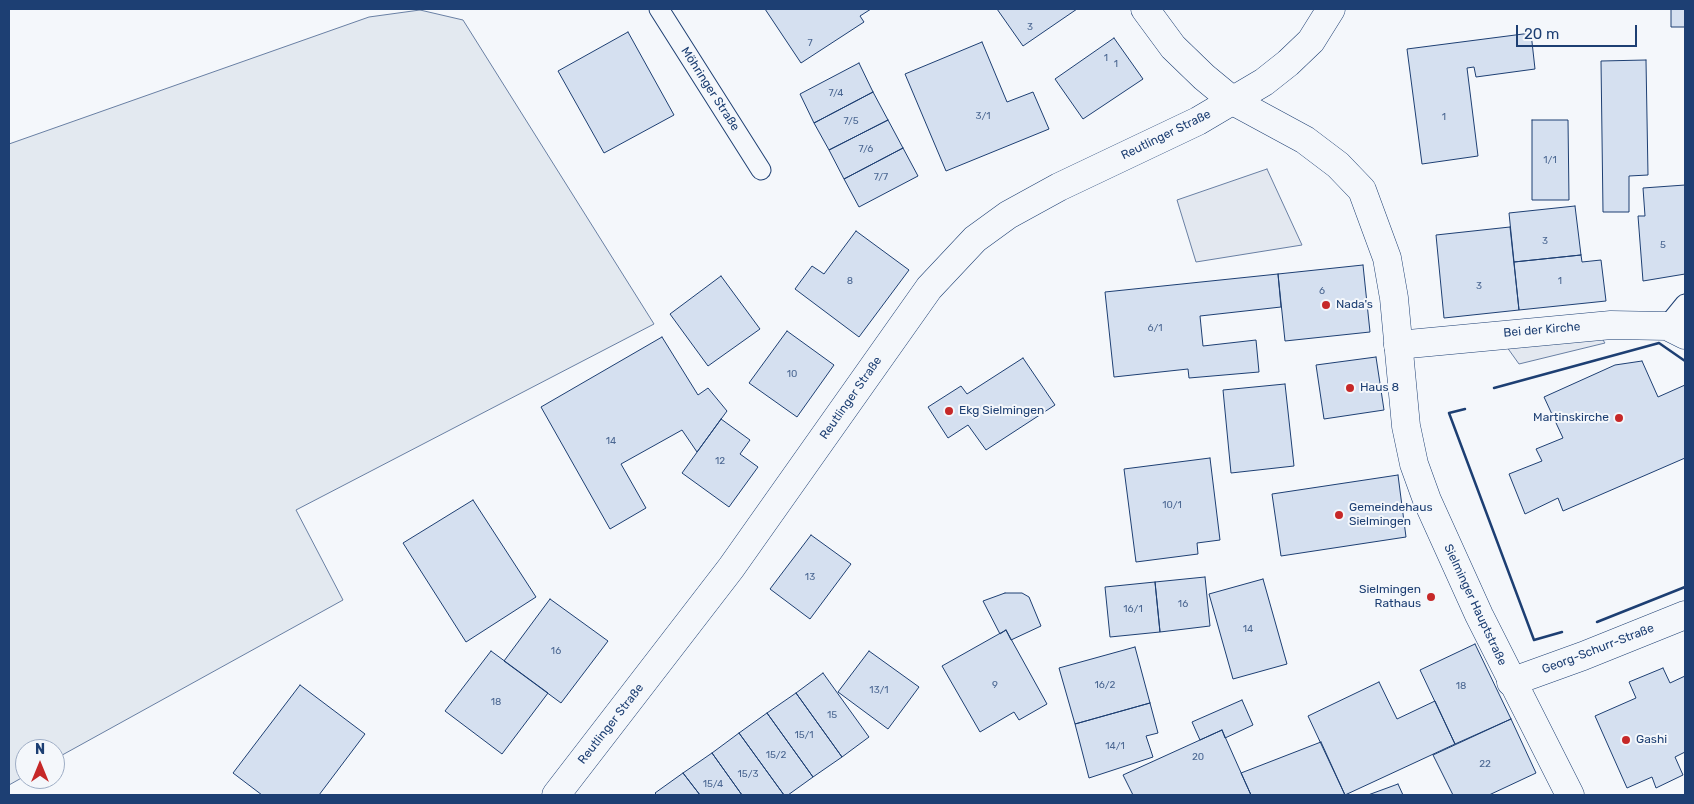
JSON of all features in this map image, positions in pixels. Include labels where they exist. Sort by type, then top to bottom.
[{"type":"street","points":[[1145,9],[1173,47],[1233,101]]},
{"type":"street","name":"Reutlinger Straße","points":[[556,795],[731,568],[929,288],[969,245],[1008,215],[1059,187],[1157,142],[1233,101],[1288,63],[1311,41],[1332,9]]},
{"type":"street","name":"Sielminger Hauptstraße","points":[[1233,101],[1305,140],[1338,165],[1362,190],[1387,258],[1394,298],[1406,426],[1414,464],[1454,562],[1511,682],[1570,795]]},
{"type":"street","name":"Bei der Kirche","points":[[1398,344],[1549,329],[1611,325],[1676,330]]},
{"type":"street","name":"Georg-Schurr-Straße","points":[[1511,682],[1583,656],[1685,615]]},
{"type":"lane","name":"Möhringer Straße","points":[[658,9],[761,170]]},
{"type":"lane","points":[[1676,330],[1685,304]]},
{"type":"shaded area","points":[[420,10],[463,20],[654,324],[296,510],[343,600],[65,753],[65,739],[15,739],[15,782],[9,785],[9,144],[369,17]]},
{"type":"shaded area","points":[[1267,169],[1302,245],[1196,262],[1177,200]]},
{"type":"shaded area","points":[[1587,317],[1605,343],[1519,364],[1494,329]]},
{"type":"building","points":[[765,9],[871,9],[860,16],[864,22],[801,63]]},
{"type":"building","points":[[997,9],[1077,9],[1023,46]]},
{"type":"building","points":[[1671,9],[1685,9],[1685,27],[1671,27]]},
{"type":"building","points":[[628,32],[674,115],[604,153],[558,71]]},
{"type":"building","points":[[1531,33],[1535,69],[1476,77],[1474,67],[1467,68],[1478,156],[1422,164],[1407,49]]},
{"type":"building","points":[[1114,38],[1143,79],[1083,119],[1055,79]]},
{"type":"building","points":[[982,42],[1007,102],[1033,92],[1049,129],[946,171],[905,74]]},
{"type":"building","points":[[1646,60],[1648,175],[1629,176],[1629,212],[1603,212],[1601,61]]},
{"type":"building","points":[[859,63],[873,92],[814,123],[800,94]]},
{"type":"building","points":[[873,92],[888,120],[829,150],[814,123]]},
{"type":"building","points":[[888,120],[903,148],[844,179],[829,150]]},
{"type":"building","points":[[1532,120],[1568,120],[1569,200],[1532,200]]},
{"type":"building","points":[[903,148],[918,176],[859,207],[844,179]]},
{"type":"building","points":[[1685,185],[1685,274],[1643,281],[1638,216],[1645,216],[1643,188]]},
{"type":"building","points":[[1575,206],[1581,255],[1514,262],[1509,213]]},
{"type":"building","points":[[1510,227],[1519,310],[1444,318],[1436,235]]},
{"type":"building","points":[[856,231],[909,270],[859,337],[795,289],[812,266],[824,274]]},
{"type":"building","points":[[1581,255],[1582,262],[1601,260],[1606,301],[1519,310],[1514,262]]},
{"type":"building","points":[[1363,265],[1370,332],[1285,341],[1278,274]]},
{"type":"building","points":[[1278,274],[1281,307],[1200,316],[1203,346],[1256,340],[1259,372],[1189,378],[1188,369],[1114,377],[1105,292]]},
{"type":"building","points":[[721,276],[760,329],[708,366],[670,314]]},
{"type":"building","points":[[787,331],[834,365],[797,417],[749,383]]},
{"type":"building","points":[[662,337],[698,395],[708,388],[727,411],[697,452],[682,430],[621,464],[646,508],[610,529],[541,407]]},
{"type":"building","name":"Haus 8","points":[[1376,357],[1384,410],[1324,419],[1316,365]]},
{"type":"building","points":[[1023,358],[1055,405],[986,450],[968,425],[948,438],[928,407],[961,386],[967,394]]},
{"type":"building","name":"Martinskirche","points":[[1642,361],[1658,397],[1685,385],[1685,458],[1563,511],[1558,498],[1525,514],[1509,474],[1542,461],[1536,449],[1563,438],[1544,397],[1615,365]]},
{"type":"building","points":[[1285,384],[1294,466],[1231,473],[1223,390]]},
{"type":"building","points":[[721,419],[750,440],[740,454],[758,467],[729,507],[682,473]]},
{"type":"building","points":[[1210,458],[1220,540],[1197,543],[1198,554],[1136,562],[1124,469]]},
{"type":"building","name":"Gemeindehaus Sielmingen","points":[[1398,475],[1406,537],[1281,556],[1272,494]]},
{"type":"building","points":[[473,500],[536,597],[466,642],[403,543]]},
{"type":"building","points":[[811,535],[851,564],[810,619],[770,589]]},
{"type":"building","points":[[1205,577],[1210,626],[1160,632],[1155,582]]},
{"type":"building","points":[[1263,579],[1287,664],[1233,679],[1209,594]]},
{"type":"building","points":[[1155,582],[1160,632],[1110,637],[1105,587]]},
{"type":"building","points":[[1005,593],[1022,593],[1029,597],[1041,626],[1011,640],[1006,630],[1000,634],[983,601]]},
{"type":"building","points":[[550,599],[608,641],[561,703],[504,661]]},
{"type":"building","points":[[1006,630],[1047,704],[1019,720],[1014,712],[980,732],[942,666]]},
{"type":"building","points":[[1475,644],[1511,719],[1455,744],[1420,670]]},
{"type":"building","points":[[1135,647],[1150,703],[1075,724],[1059,668]]},
{"type":"building","points":[[491,651],[548,693],[502,754],[445,711]]},
{"type":"building","points":[[869,651],[919,687],[888,729],[838,692]]},
{"type":"building","points":[[1663,668],[1670,683],[1685,676],[1685,752],[1675,757],[1683,775],[1656,788],[1652,777],[1627,788],[1595,716],[1636,698],[1629,682]]},
{"type":"building","points":[[823,673],[869,737],[842,757],[796,693]]},
{"type":"building","points":[[1379,682],[1397,719],[1435,701],[1455,744],[1345,795],[1308,716]]},
{"type":"building","points":[[300,685],[365,734],[319,795],[262,795],[233,773]]},
{"type":"building","points":[[796,693],[842,757],[813,777],[767,713]]},
{"type":"building","points":[[1242,700],[1253,725],[1225,738],[1222,730],[1200,740],[1192,722]]},
{"type":"building","points":[[1150,703],[1158,733],[1146,736],[1153,757],[1089,778],[1075,724]]},
{"type":"building","points":[[767,713],[813,777],[788,795],[784,795],[739,733]]},
{"type":"building","points":[[1511,719],[1536,773],[1489,795],[1453,795],[1433,755]]},
{"type":"building","points":[[1222,730],[1251,795],[1133,795],[1123,775]]},
{"type":"building","points":[[739,733],[784,795],[742,795],[712,753]]},
{"type":"building","points":[[1321,742],[1345,795],[1251,795],[1241,773]]},
{"type":"building","points":[[712,753],[742,795],[700,795],[683,773]]},
{"type":"building","points":[[683,773],[700,795],[657,795],[655,793]]},
{"type":"building","points":[[1398,784],[1403,795],[1368,795]]},
{"type":"wall","points":[[1494,388],[1659,343],[1685,361]]},
{"type":"wall","points":[[1465,409],[1449,413],[1534,640],[1562,632]]},
{"type":"wall","points":[[1597,622],[1685,587]]},
{"type":"place","name":"Nada's","points":[[1326,305]]},
{"type":"place","name":"Haus 8","points":[[1350,388]]},
{"type":"place","name":"Ekg Sielmingen","points":[[949,411]]},
{"type":"place","name":"Martinskirche","points":[[1619,418]]},
{"type":"place","name":"Gemeindehaus Sielmingen","points":[[1339,515]]},
{"type":"place","name":"Sielmingen Rathaus","points":[[1431,597]]},
{"type":"place","name":"Gashi","points":[[1626,740]]}]
